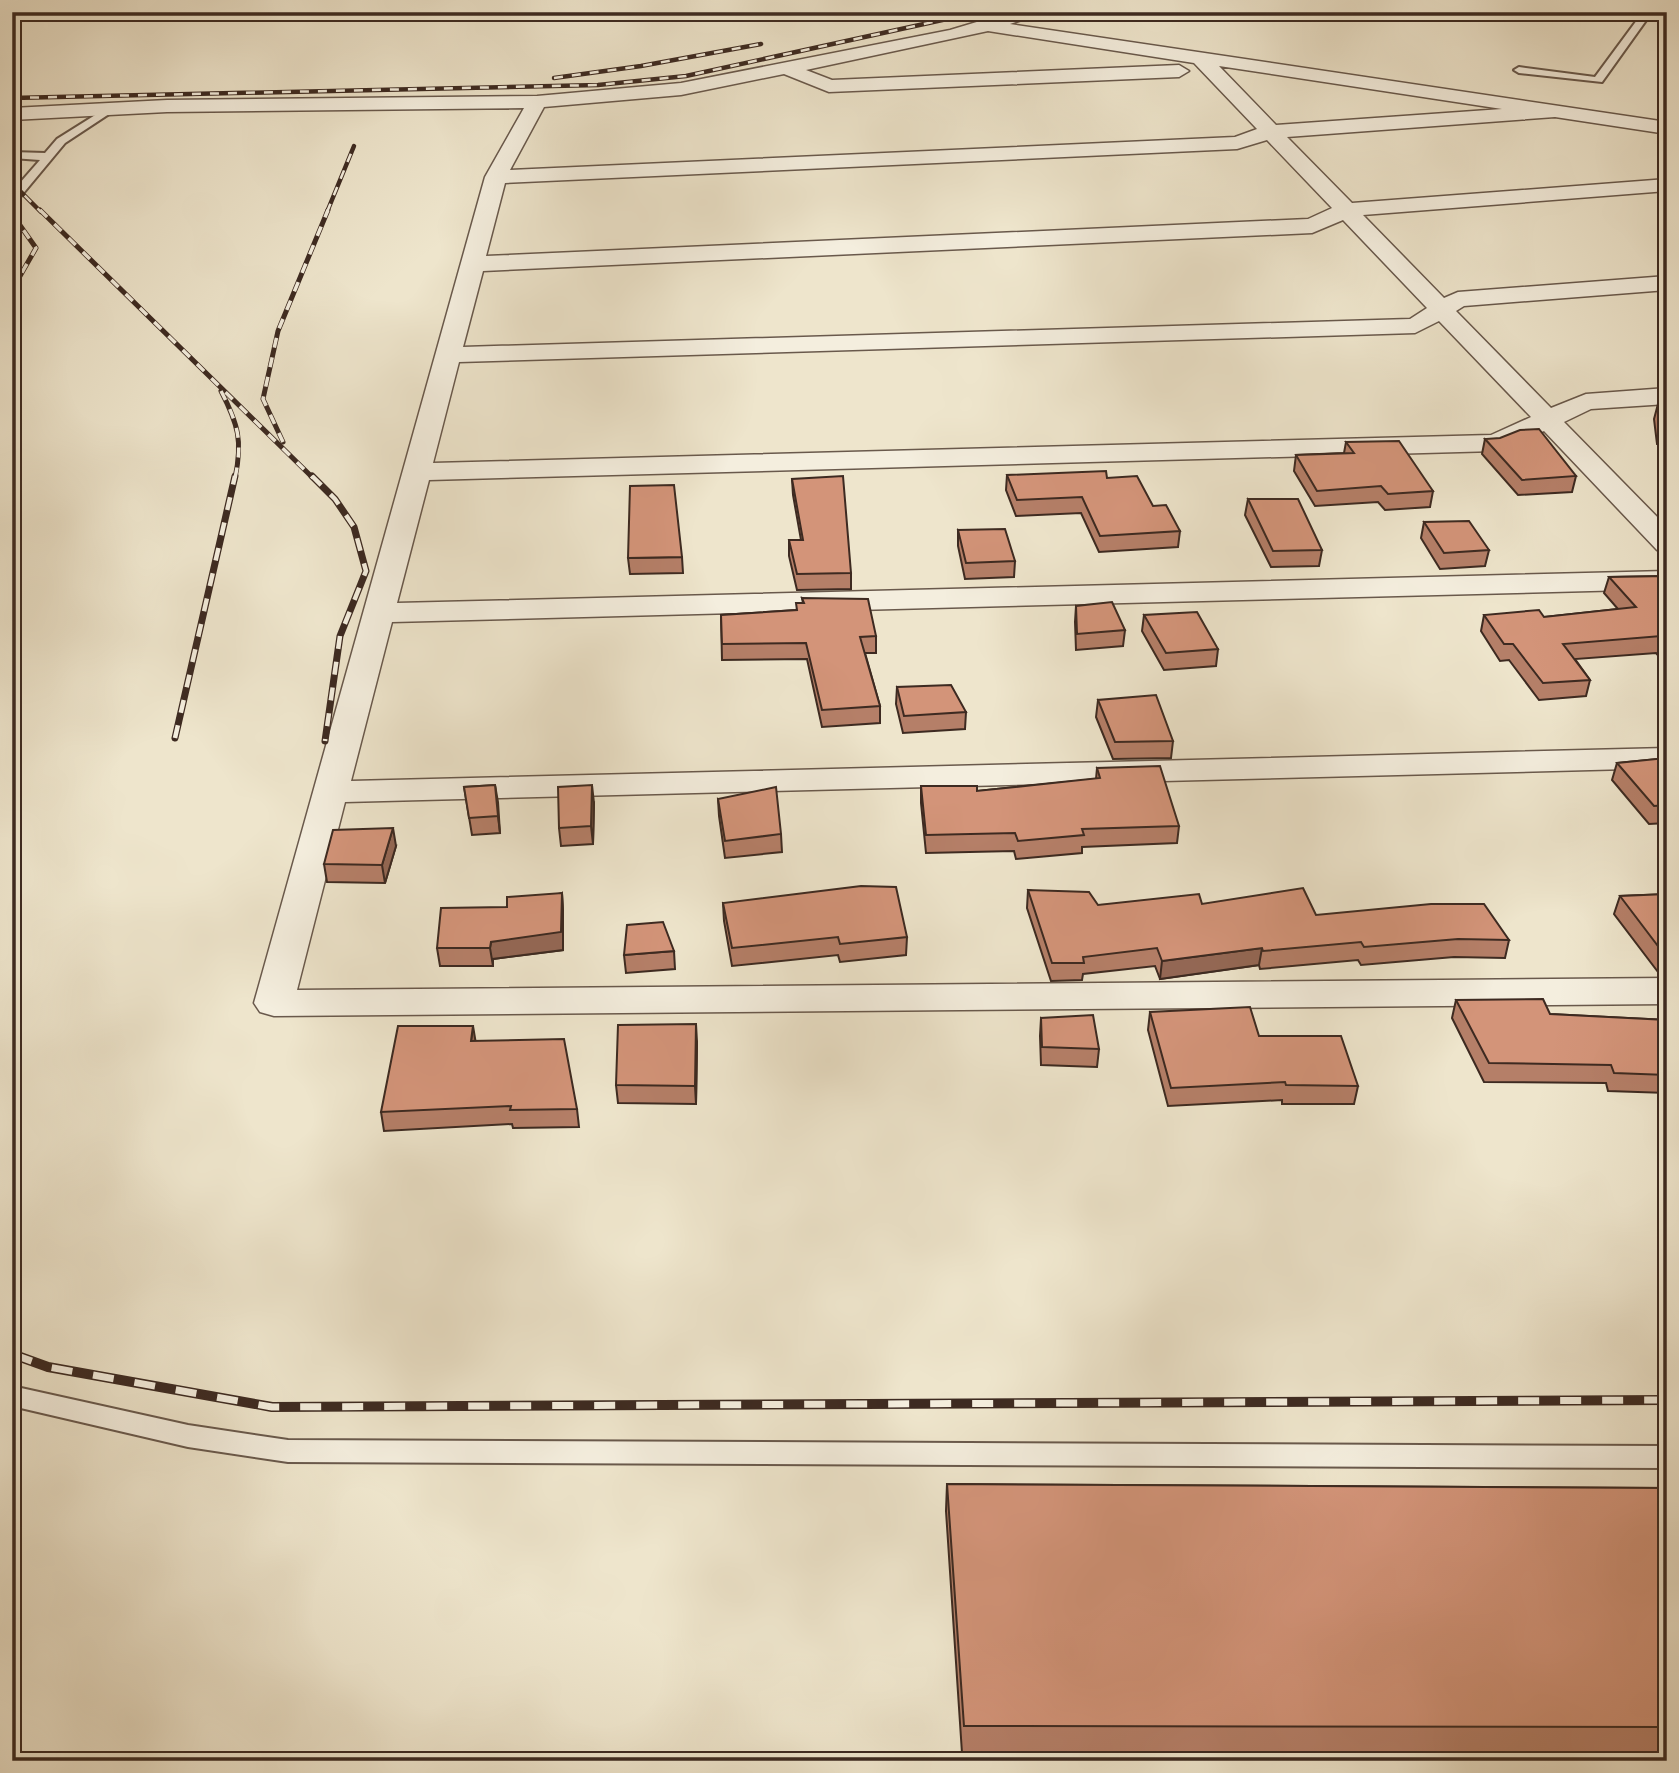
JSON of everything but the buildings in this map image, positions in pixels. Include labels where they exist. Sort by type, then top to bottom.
[{"type":"street","points":[[12,114],[167,106],[537,103],[681,89],[987,26],[1028,12]]},
{"type":"street","points":[[987,26],[1205,64],[1667,128]]},
{"type":"street","points":[[784,67],[829,86],[1205,64],[1546,418],[1656,522],[1667,544]]},
{"type":"street","points":[[537,103],[496,177],[274,1003],[1667,991]]},
{"type":"street","points":[[496,177],[1237,143],[1270,132],[1559,111]]},
{"type":"street","points":[[473,264],[1312,226],[1346,210],[1667,185]]},
{"type":"street","points":[[448,355],[1415,326],[1443,311],[1458,299],[1667,283]]},
{"type":"street","points":[[417,472],[1496,443],[1586,402],[1667,396]]},
{"type":"street","points":[[379,613],[1667,580]]},
{"type":"street","points":[[330,792],[1667,758]]},
{"type":"lane","points":[[1519,69],[1598,80],[1648,12]]},
{"type":"lane","points":[[12,200],[61,141],[108,110]]},
{"type":"lane","points":[[12,155],[48,157]]},
{"type":"lane","points":[[12,1396],[188,1436],[288,1451],[1667,1457]]},
{"type":"railway","points":[[12,98],[598,85],[686,76],[979,12]]},
{"type":"railway","points":[[554,78],[641,66],[761,44]]},
{"type":"railway","points":[[327,212],[354,146]]},
{"type":"railway","points":[[12,183],[41,212]]},
{"type":"railway","points":[[40,210],[313,478]]},
{"type":"railway","points":[[283,442],[263,399],[278,331],[328,210]]},
{"type":"railway","points":[[12,214],[36,248],[12,290]]},
{"type":"railway","points":[[221,391],[231,413],[239,443],[235,478]]},
{"type":"railway","points":[[175,738],[235,476]]},
{"type":"railway","points":[[312,476],[335,499],[354,527],[366,571],[340,636],[325,741]]},
{"type":"railway","points":[[12,1354],[48,1367],[272,1407],[1667,1400]]},
{"type":"railway","points":[[12,1755],[33,1761]]}]
